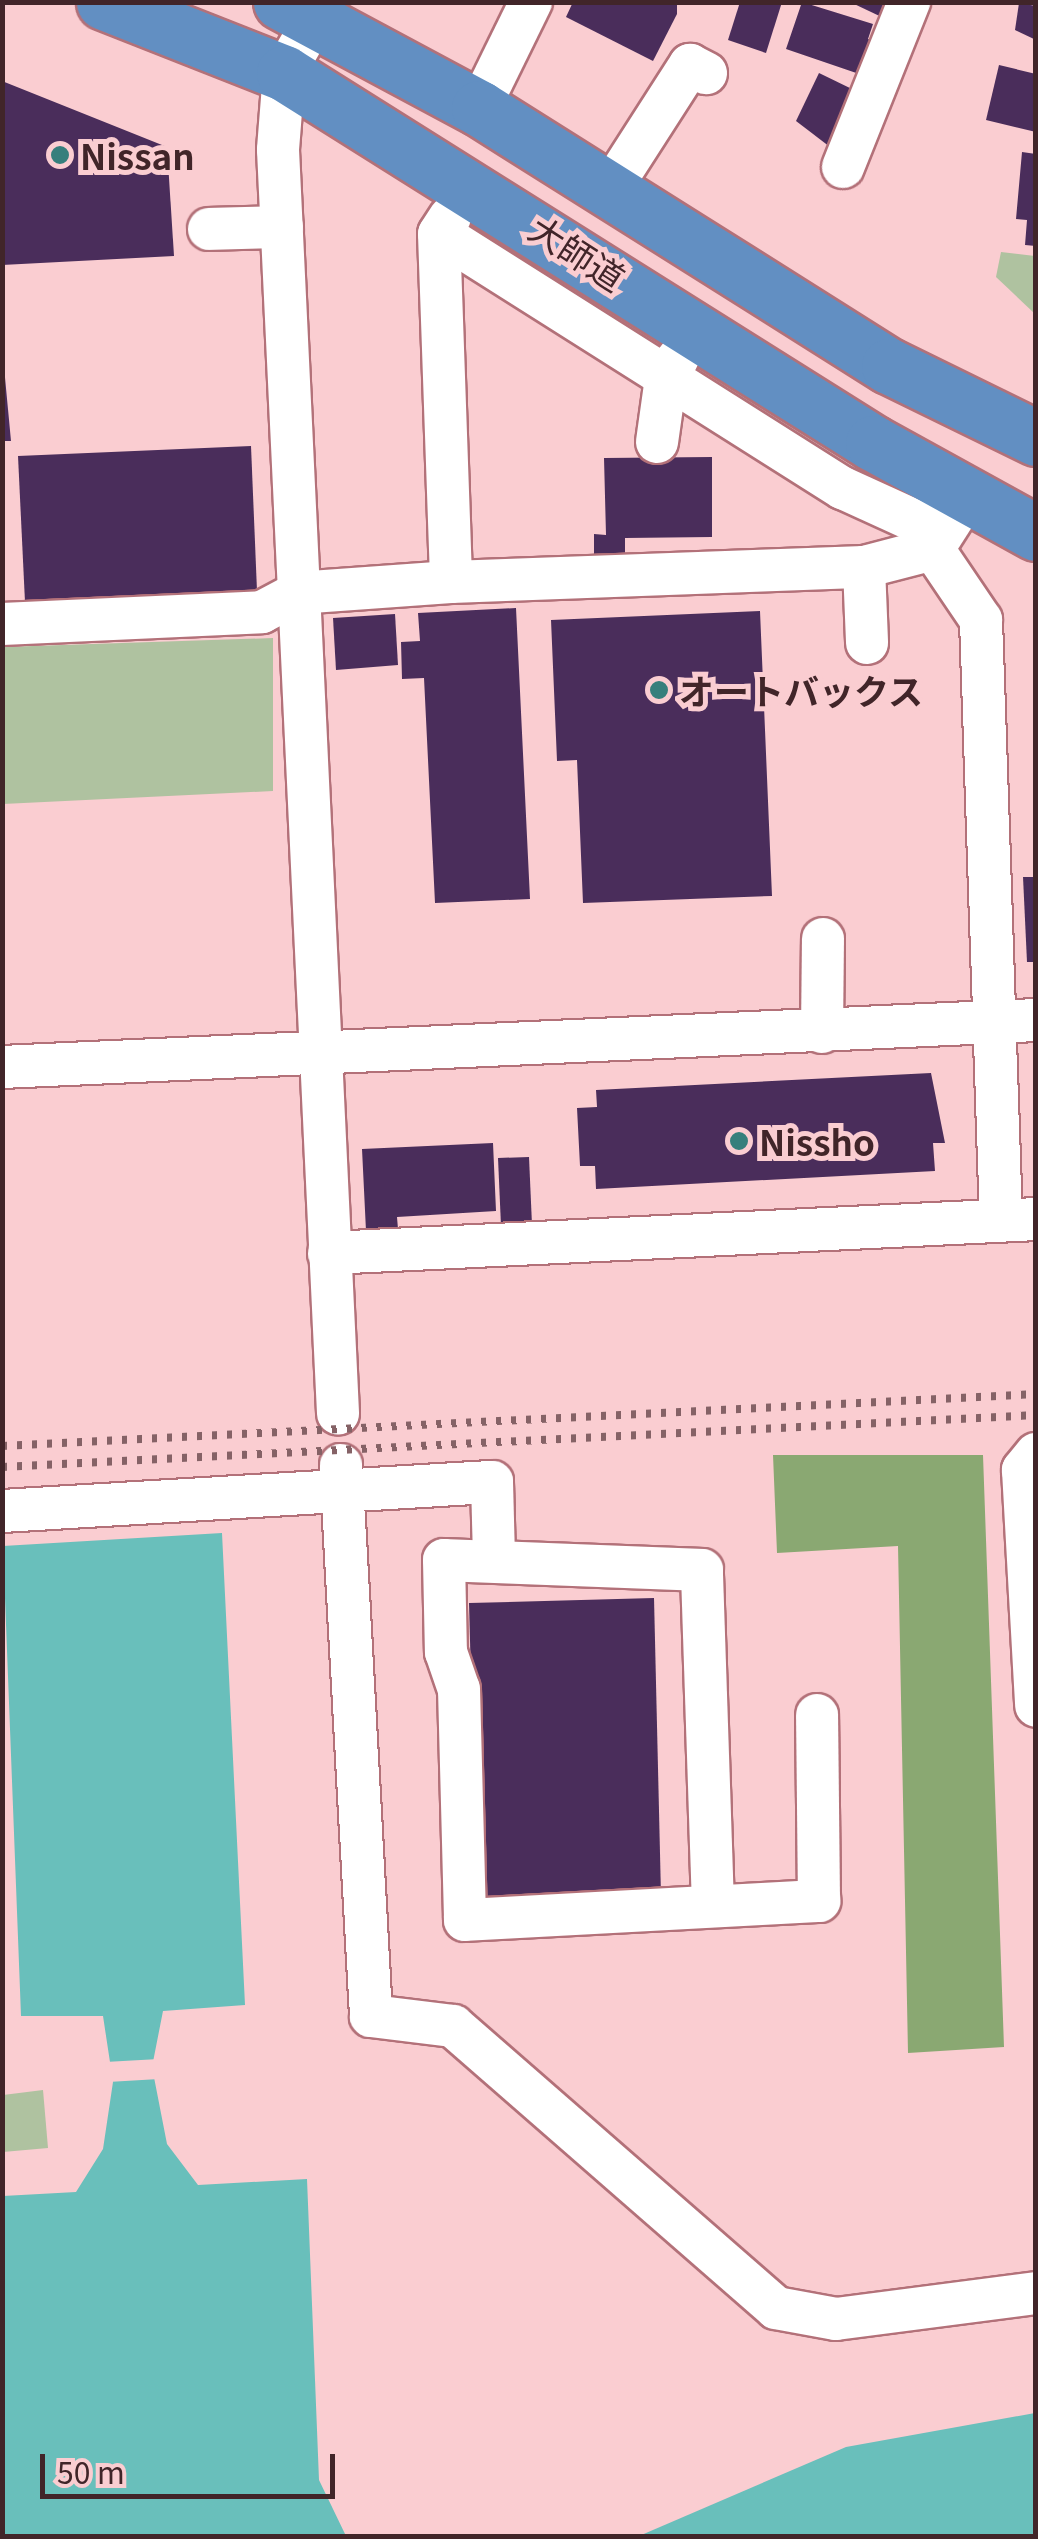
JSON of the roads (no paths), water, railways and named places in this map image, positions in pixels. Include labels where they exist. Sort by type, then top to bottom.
[{"type":"highway","name":"大師道","points":[[104,2],[284,73],[471,185],[697,328],[940,524],[1036,533]]},
{"type":"highway","name":"大師道","points":[[299,10],[479,108],[888,366],[1036,438]]},
{"type":"street","points":[[479,108],[532,2]]},
{"type":"street","points":[[843,167],[909,2]]},
{"type":"street","points":[[299,10],[284,73],[282,227],[338,1414]]},
{"type":"street","points":[[609,191],[690,65],[706,73]]},
{"type":"street","points":[[451,582],[439,234],[471,185]]},
{"type":"street","points":[[209,229],[282,227]]},
{"type":"street","points":[[329,1253],[1018,1219],[1018,1021],[981,620],[940,524],[842,488],[450,240]]},
{"type":"street","points":[[657,442],[666,378],[697,328]]},
{"type":"street","points":[[2,624],[262,612],[297,593],[451,582],[864,567],[940,524]]},
{"type":"street","points":[[864,567],[866,644]]},
{"type":"street","points":[[822,1032],[824,939]]},
{"type":"street","points":[[2,1067],[1018,1021]]},
{"type":"street","points":[[1036,1454],[1023,1470],[1036,1706]]},
{"type":"street","points":[[342,1477],[371,2016],[453,2026],[776,2308],[836,2319],[1036,2293]]},
{"type":"street","points":[[2,1512],[342,1477],[492,1482],[494,1560]]},
{"type":"street","points":[[713,1906],[702,1570],[444,1560],[446,1652],[459,1689],[465,1920],[820,1901],[817,1716]]},
{"type":"water","points":[[222,1533],[245,2005],[163,2011],[152,2067],[167,2144],[198,2185],[307,2179],[319,2480],[346,2536],[3,2536],[3,2196],[76,2192],[103,2149],[113,2082],[103,2016],[21,2016],[3,1546]]},
{"type":"water","points":[[1035,2413],[1035,2536],[639,2536],[846,2447]]},
{"type":"railway","points":[[2,1446],[1036,1394]]},
{"type":"railway","points":[[2,1467],[1036,1415]]},
{"type":"place","name":"Nissan","points":[[60,155]]},
{"type":"place","name":"オートバックス","points":[[659,690]]},
{"type":"place","name":"Nissho","points":[[739,1141]]}]
